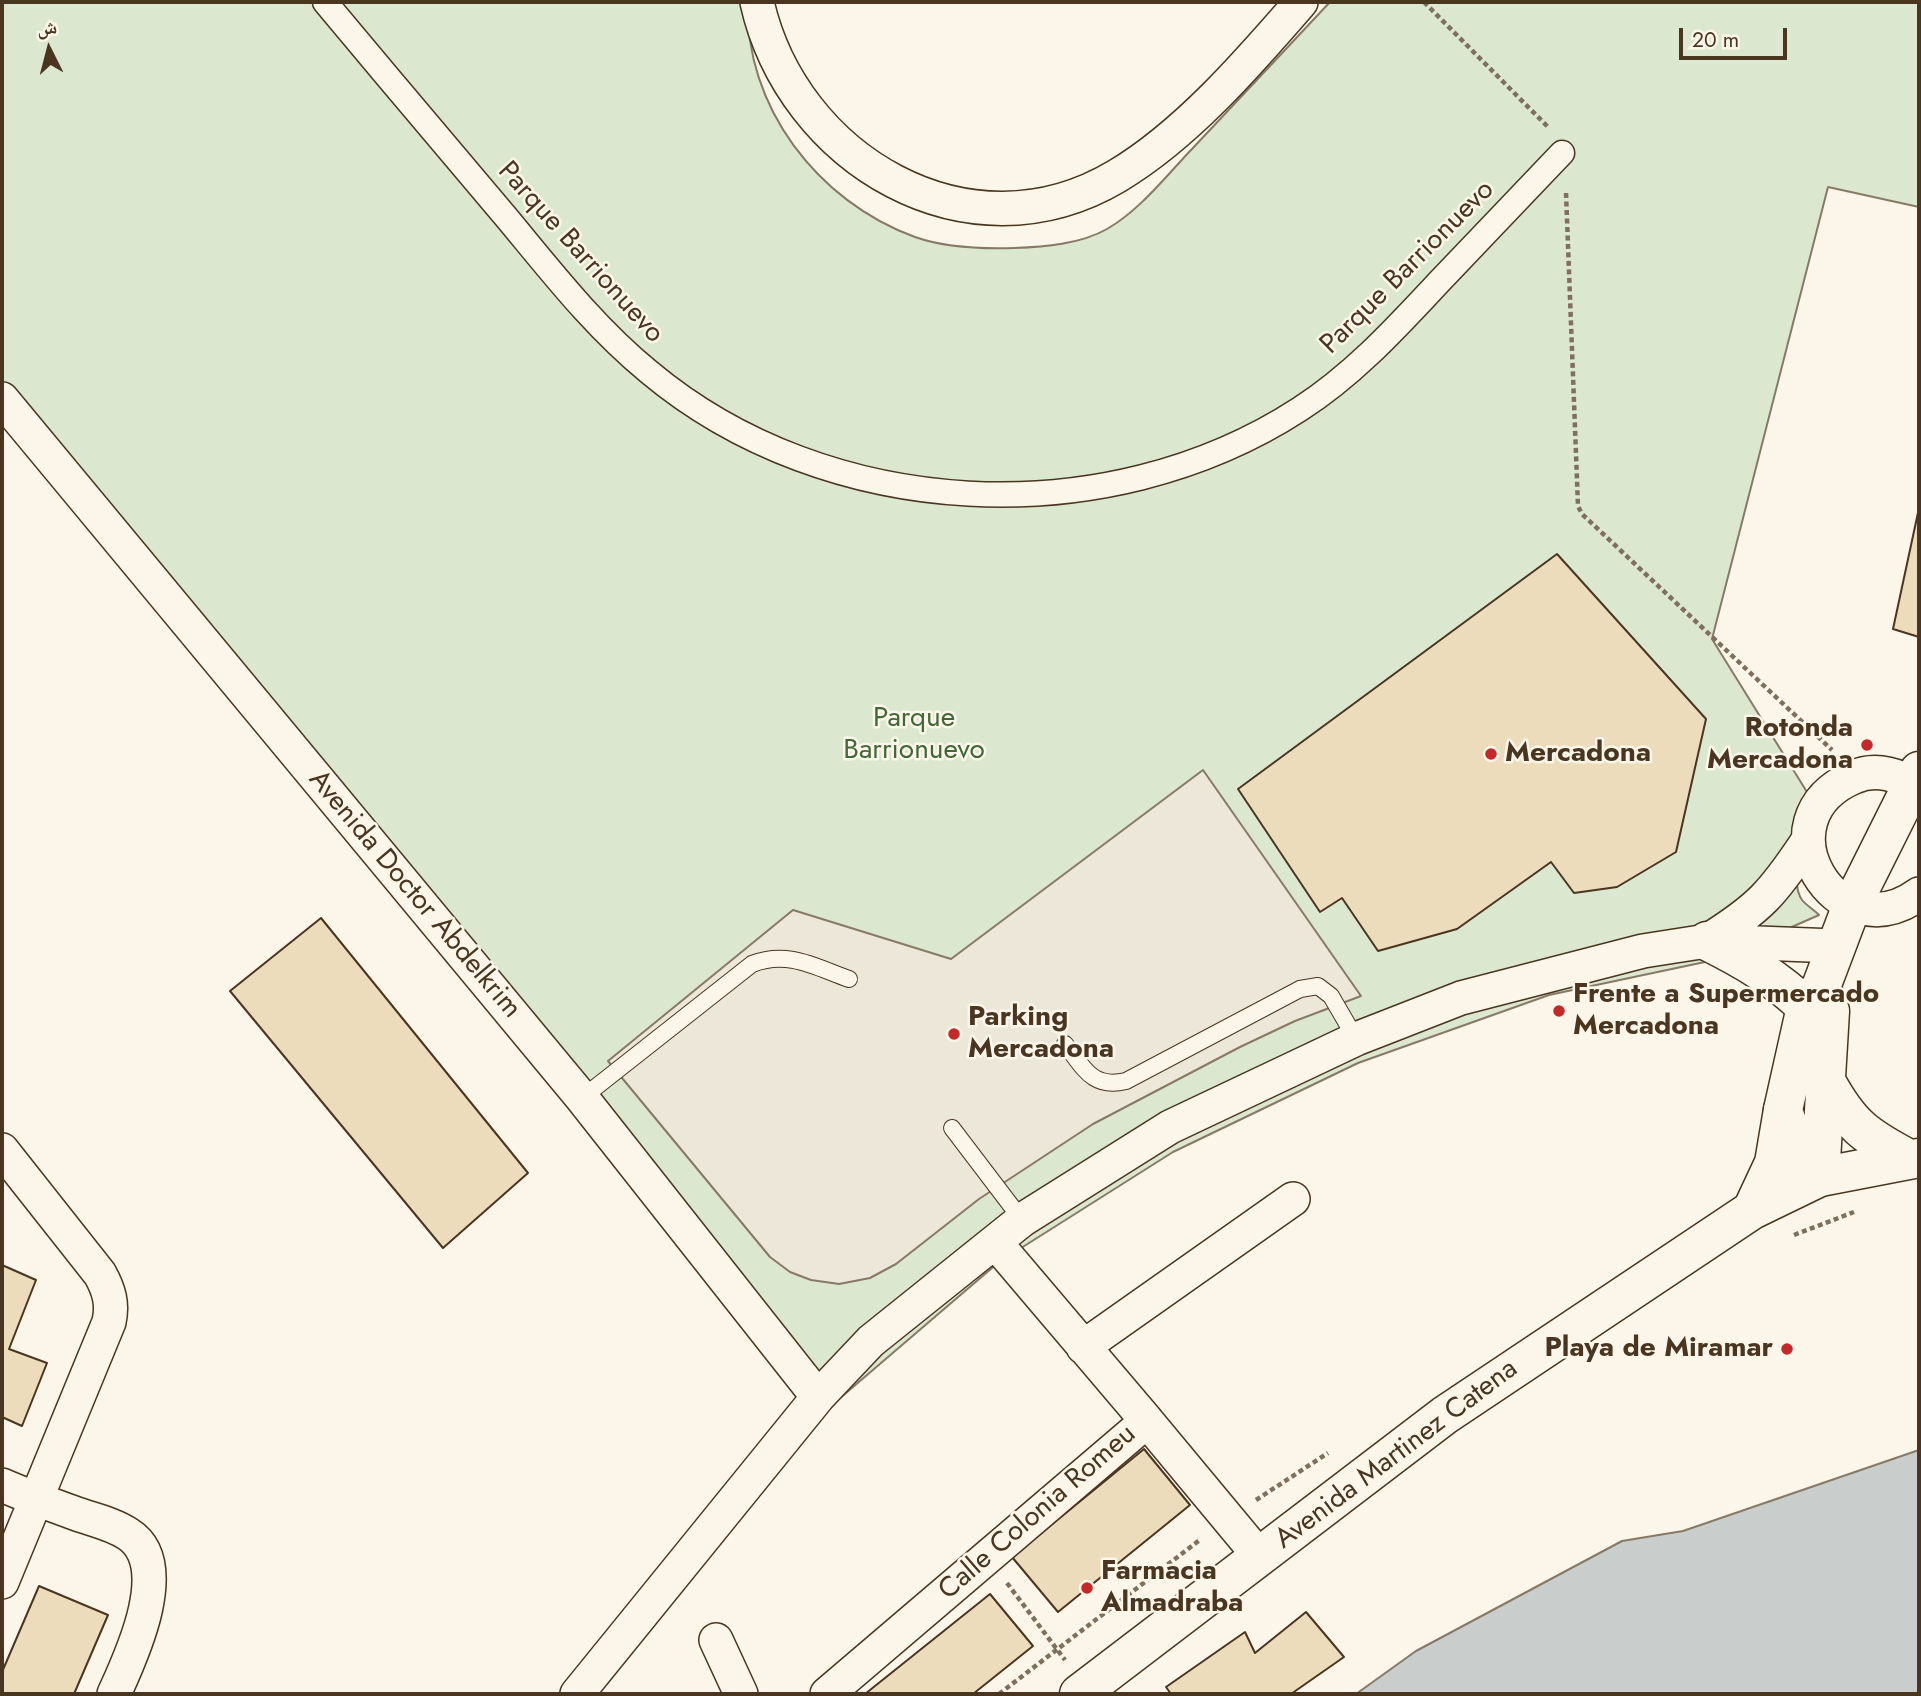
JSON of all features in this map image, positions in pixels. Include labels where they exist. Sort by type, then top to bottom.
[{"type":"main road","points":[[1752,1210],[1774,1163],[1783,1110],[1814,997],[1852,905],[1916,781]]},
{"type":"main road","points":[[1707,941],[1814,997],[1830,1011],[1821,1177]]},
{"type":"main road","points":[[1826,1081],[1843,1113],[1870,1139],[1914,1158]]},
{"type":"main road","points":[[1783,1110],[1794,1144],[1821,1177]]},
{"type":"main road","name":"Avenida Martinez Catena","points":[[1079,1694],[1475,1395],[1752,1210],[1821,1177],[1914,1158]]},
{"type":"street","name":"Parque Barrionuevo","points":[[325,2],[578,303],[651,374],[693,404],[769,445],[850,473],[943,492],[1026,495],[1084,491],[1172,471],[1259,433],[1302,408],[1378,346],[1562,153]]},
{"type":"street","points":[[757,2],[776,61],[794,92],[836,142],[860,162],[885,178],[942,201],[978,207],[1013,207],[1049,202],[1083,192],[1115,177],[1145,157],[1252,57],[1301,2]]},
{"type":"street","name":"Avenida Doctor Abdelkrim","points":[[2,399],[582,1098],[818,1397]]},
{"type":"street","points":[[1707,941],[1762,904],[1778,887],[1807,842],[1816,807],[1842,782],[1858,775],[1876,772],[1916,781]]},
{"type":"street","points":[[1807,842],[1818,877],[1830,892],[1852,905],[1883,909],[1901,905],[1919,895]]},
{"type":"street","points":[[577,1694],[818,1397],[871,1341],[1022,1220],[1170,1127],[1356,1039],[1461,999],[1643,951],[1707,941],[1835,946]]},
{"type":"street","points":[[2,1150],[100,1274],[108,1289],[111,1304],[109,1322],[38,1500],[2,1581]]},
{"type":"street","points":[[1083,1347],[1293,1199]]},
{"type":"street","points":[[995,1242],[1147,1421]]},
{"type":"street","name":"Calle Colonia Romeu","points":[[827,1694],[1147,1421],[1260,1557]]},
{"type":"street","points":[[2,1485],[118,1529],[130,1535],[144,1554],[148,1581],[141,1631],[114,1694]]},
{"type":"street","points":[[716,1640],[741,1694]]},
{"type":"lane","points":[[582,1098],[752,964],[771,957],[793,959],[849,979]]},
{"type":"lane","points":[[1065,1044],[1092,1078],[1109,1085],[1126,1081],[1300,989],[1318,986],[1331,996],[1356,1039]]},
{"type":"lane","points":[[952,1128],[1022,1220]]},
{"type":"path","points":[[1424,2],[1544,122],[1557,139],[1562,153],[1578,506],[1582,514],[1858,775]]},
{"type":"path","points":[[987,1558],[1058,1651]]},
{"type":"green space","name":"Parque Barrionuevo","points":[[2,2],[748,2],[750,41],[759,78],[774,113],[794,145],[818,175],[847,200],[880,221],[915,237],[952,246],[1002,248],[1038,247],[1074,241],[1107,229],[1131,212],[1330,2],[1919,2],[1919,207],[1828,187],[1712,639],[1820,813],[1802,856],[1797,879],[1802,900],[1819,915],[1719,959],[1549,995],[1358,1063],[1173,1152],[999,1262],[832,1405],[2,397]]},
{"type":"shaded area","name":"Parking Mercadona","points":[[1203,770],[1361,996],[1295,1021],[1240,1047],[1093,1124],[979,1199],[896,1264],[870,1278],[839,1284],[811,1280],[790,1272],[770,1257],[608,1061],[793,910],[951,959]]},
{"type":"shaded area","points":[[1919,1450],[1919,1694],[1356,1694],[1416,1651],[1622,1541],[1683,1531]]},
{"type":"building","points":[[1919,508],[1919,637],[1893,629]]},
{"type":"building","name":"Mercadona","points":[[1557,554],[1706,719],[1676,852],[1617,887],[1574,893],[1551,862],[1457,929],[1378,951],[1342,898],[1320,912],[1238,789]]},
{"type":"building","points":[[321,918],[528,1173],[443,1248],[230,991]]},
{"type":"building","points":[[2,1265],[36,1280],[9,1349],[47,1363],[22,1426],[2,1417]]},
{"type":"building","points":[[1144,1449],[1190,1505],[1058,1612],[1012,1557]]},
{"type":"building","points":[[39,1586],[108,1615],[74,1694],[2,1694],[2,1672]]},
{"type":"building","points":[[990,1594],[1033,1646],[973,1694],[865,1694]]},
{"type":"building","points":[[1306,1612],[1344,1657],[1291,1694],[1171,1694],[1166,1687],[1245,1632],[1255,1653]]},
{"type":"place","name":"Rotonda Mercadona","points":[[1867,745]]},
{"type":"place","name":"Mercadona","points":[[1491,754]]},
{"type":"place","name":"Frente a Supermercado Mercadona","points":[[1559,1011]]},
{"type":"place","name":"Parking Mercadona","points":[[954,1034]]},
{"type":"place","name":"Playa de Miramar","points":[[1787,1349]]},
{"type":"place","name":"Farmacia Almadraba","points":[[1087,1588]]}]
